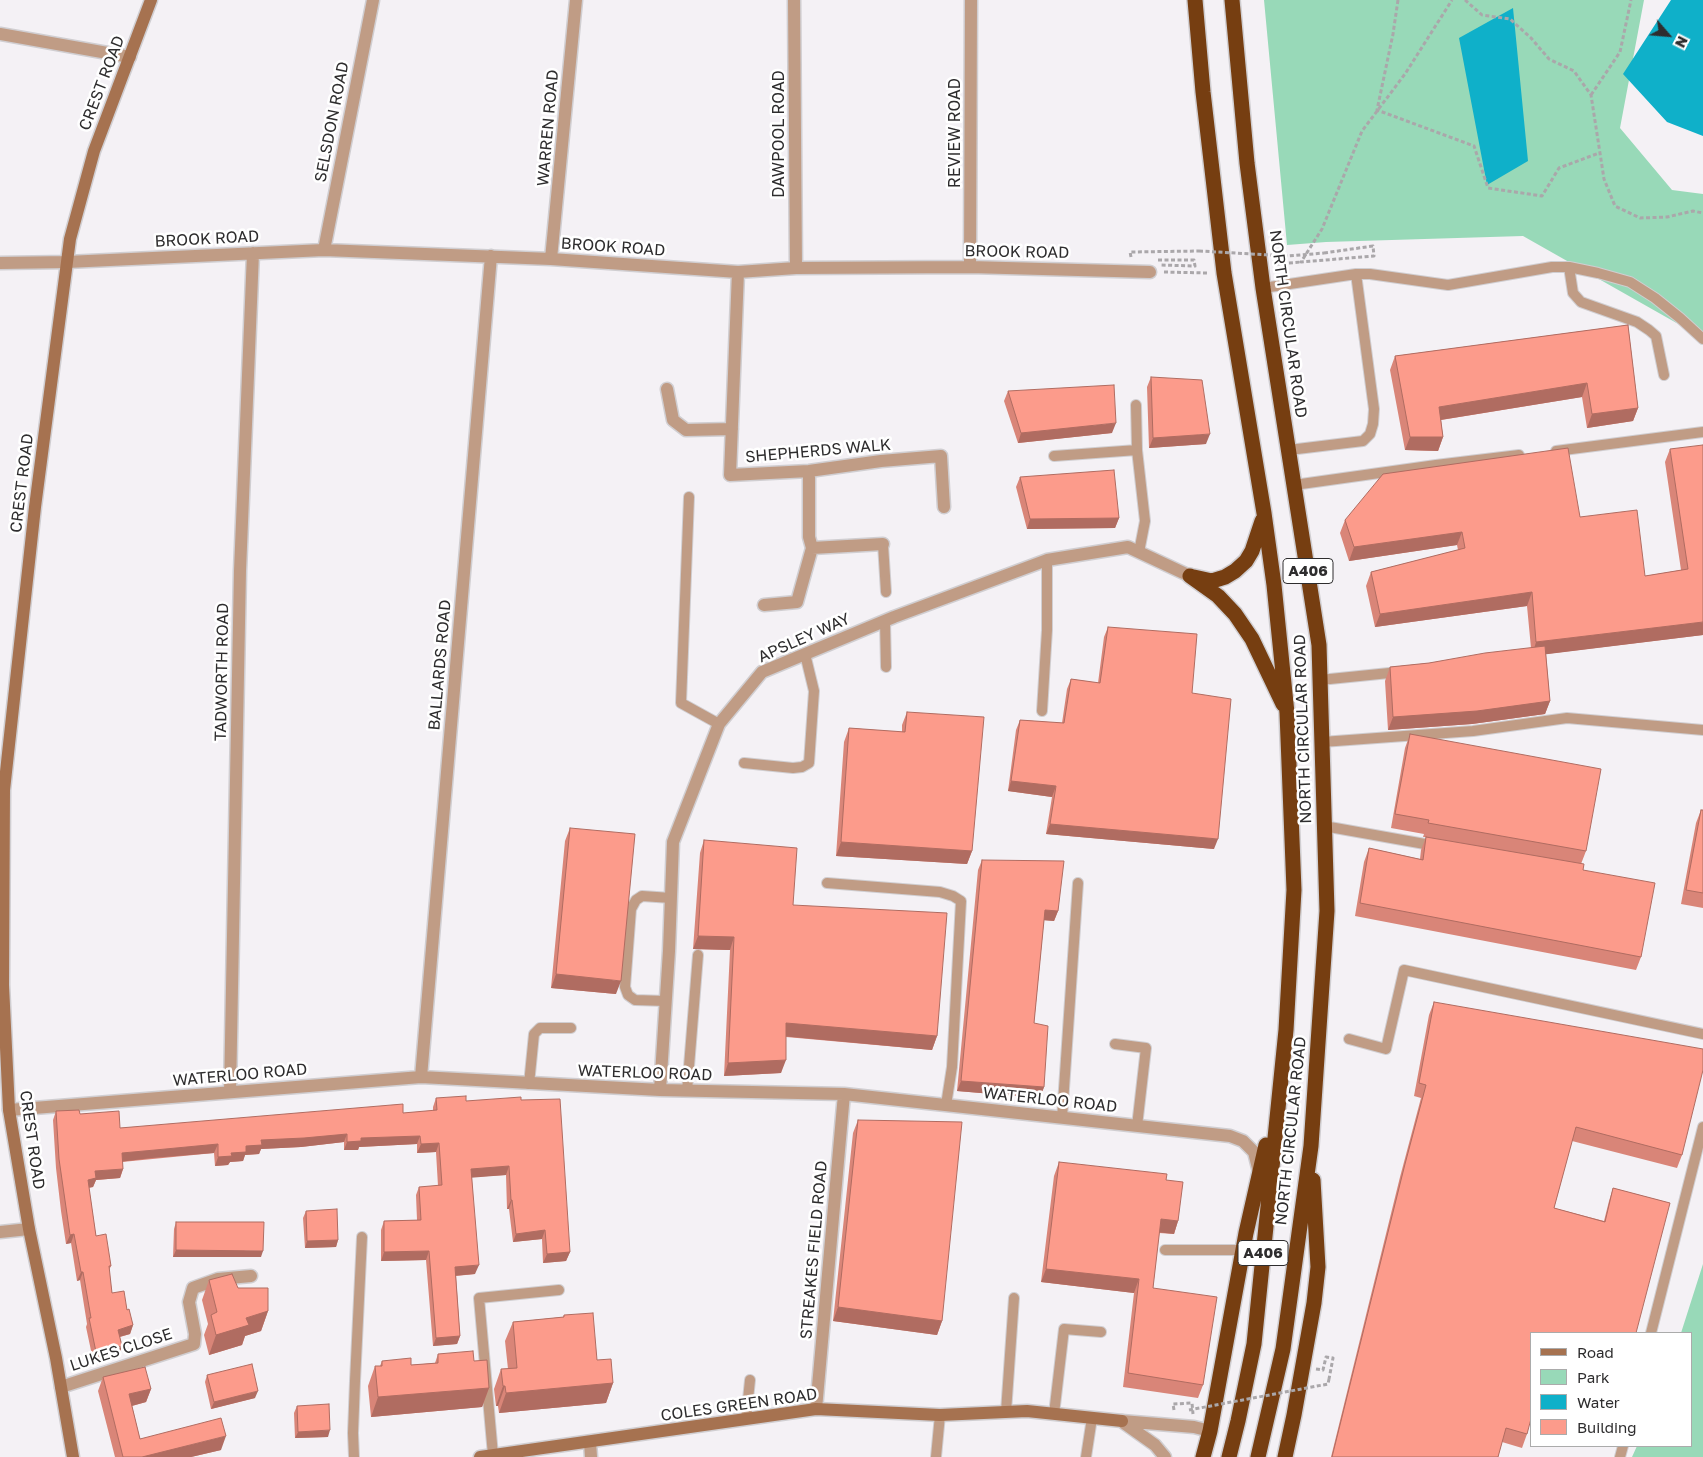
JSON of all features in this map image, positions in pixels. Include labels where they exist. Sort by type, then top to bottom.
[{"type":"highway","name":"NORTH CIRCULAR ROAD","points":[[1195,0],[1203,92],[1224,273],[1264,513],[1274,585],[1287,713],[1294,890],[1286,1030],[1254,1344],[1229,1457]]},
{"type":"highway","name":"NORTH CIRCULAR ROAD","points":[[1232,0],[1247,163],[1263,288],[1320,645],[1327,911],[1310,1146],[1283,1350],[1258,1457]]},
{"type":"highway","points":[[1190,576],[1212,581],[1226,577],[1235,571],[1246,561],[1252,552],[1260,532],[1264,513]]},
{"type":"highway","points":[[1190,576],[1218,596],[1235,614],[1252,638],[1287,713]]},
{"type":"highway","name":"A406","points":[[1203,1457],[1210,1430],[1259,1172],[1280,1083]]},
{"type":"highway","name":"A406","points":[[1285,1457],[1303,1368],[1318,1267],[1310,1146]]},
{"type":"street","name":"CREST ROAD","points":[[73,1457],[61,1387],[28,1229],[9,1110],[3,985],[4,790],[35,507],[70,239],[94,151],[151,0]]},
{"type":"street","name":"SELSDON ROAD","points":[[324,250],[373,0]]},
{"type":"street","name":"WARREN ROAD","points":[[552,258],[576,0]]},
{"type":"street","name":"DAWPOOL ROAD","points":[[794,0],[796,268]]},
{"type":"street","name":"REVIEW ROAD","points":[[970,267],[971,0]]},
{"type":"street","points":[[0,34],[130,57]]},
{"type":"street","name":"BROOK ROAD","points":[[0,263],[67,262],[324,250],[552,258],[738,272],[796,268],[1150,266]]},
{"type":"street","name":"TADWORTH ROAD","points":[[230,1092],[240,571],[253,253]]},
{"type":"street","name":"BALLARDS ROAD","points":[[421,1077],[491,256]]},
{"type":"street","name":"SHEPHERDS WALK","points":[[738,272],[730,475],[809,471],[881,461],[941,456],[944,507]]},
{"type":"street","points":[[667,389],[673,420],[686,430],[732,429]]},
{"type":"street","points":[[764,605],[797,602],[812,548],[809,537],[809,471]]},
{"type":"street","points":[[812,548],[883,544]]},
{"type":"street","name":"APSLEY WAY","points":[[660,1090],[673,842],[719,724],[762,672],[885,621],[1047,560],[1128,547],[1190,576]]},
{"type":"street","name":"WATERLOO ROAD","points":[[9,1110],[421,1077],[660,1090],[844,1094],[1230,1136],[1243,1141],[1254,1152],[1259,1172]]},
{"type":"street","name":"STREAKES FIELD ROAD","points":[[816,1409],[844,1094]]},
{"type":"street","points":[[0,1232],[28,1229]]},
{"type":"street","name":"LUKES CLOSE","points":[[61,1387],[194,1344],[195,1334],[189,1302],[193,1288],[218,1279],[251,1276]]},
{"type":"street","name":"COLES GREEN ROAD","points":[[487,1456],[816,1409],[940,1415],[1027,1411],[1210,1430]]},
{"type":"street","points":[[1122,1421],[1155,1445],[1165,1457]]},
{"type":"street","points":[[590,1442],[591,1457]]},
{"type":"lane","points":[[1263,288],[1356,274],[1448,284],[1552,267],[1569,267],[1630,282],[1655,298],[1703,339]]},
{"type":"lane","points":[[1569,267],[1573,293],[1581,302],[1637,322],[1656,336],[1664,375]]},
{"type":"lane","points":[[1289,450],[1363,441],[1370,434],[1374,409],[1356,274]]},
{"type":"lane","points":[[1136,406],[1145,521],[1139,552]]},
{"type":"lane","points":[[1550,452],[1703,432]]},
{"type":"lane","points":[[1054,456],[1138,450]]},
{"type":"lane","points":[[1294,485],[1531,454]]},
{"type":"lane","points":[[689,497],[681,703],[719,724]]},
{"type":"lane","points":[[883,544],[886,592]]},
{"type":"lane","points":[[1042,711],[1047,630],[1047,560]]},
{"type":"lane","points":[[885,621],[886,668]]},
{"type":"lane","points":[[744,763],[793,768],[802,767],[809,763],[814,691],[805,654]]},
{"type":"lane","points":[[1320,680],[1413,671]]},
{"type":"lane","points":[[1322,742],[1473,731],[1567,718],[1703,730]]},
{"type":"lane","points":[[1324,826],[1442,847]]},
{"type":"lane","points":[[828,883],[940,892],[961,901],[952,1067],[946,1105]]},
{"type":"lane","points":[[1062,1118],[1078,883]]},
{"type":"lane","points":[[666,1001],[635,1000],[628,995],[625,987],[631,909],[636,900],[642,896],[671,898]]},
{"type":"lane","points":[[687,1091],[698,955]]},
{"type":"lane","points":[[1349,1039],[1386,1049],[1404,970],[1703,1034]]},
{"type":"lane","points":[[529,1084],[534,1034],[540,1028],[571,1028]]},
{"type":"lane","points":[[1115,1044],[1146,1048],[1137,1126]]},
{"type":"lane","points":[[1651,1332],[1703,1127]]},
{"type":"lane","points":[[354,1457],[353,1433],[362,1237]]},
{"type":"lane","points":[[1165,1250],[1243,1250]]},
{"type":"lane","points":[[487,1456],[479,1298],[560,1290]]},
{"type":"lane","points":[[1006,1412],[1014,1298]]},
{"type":"lane","points":[[1054,1414],[1064,1329],[1101,1332]]},
{"type":"lane","points":[[746,1419],[750,1380]]},
{"type":"lane","points":[[936,1457],[940,1415]]},
{"type":"lane","points":[[1086,1457],[1092,1418]]},
{"type":"path","points":[[1377,110],[1398,0]]},
{"type":"path","points":[[1300,262],[1322,229],[1362,131],[1405,74],[1452,0]]},
{"type":"path","points":[[1465,0],[1482,15],[1510,19],[1532,38],[1549,59],[1574,71],[1591,95],[1604,179],[1614,206],[1640,218],[1667,217],[1693,211],[1703,213]]},
{"type":"path","points":[[1591,95],[1620,52],[1631,0]]},
{"type":"path","points":[[1377,110],[1474,146],[1488,188],[1542,196],[1559,168],[1599,153]]},
{"type":"path","points":[[1132,260],[1130,252],[1199,251],[1288,256],[1373,246],[1374,256],[1260,265]]},
{"type":"path","points":[[1150,266],[1147,265],[1195,266],[1194,260],[1150,266]]},
{"type":"path","points":[[1150,266],[1224,273]]},
{"type":"path","points":[[1187,1403],[1172,1404],[1173,1410],[1189,1410],[1328,1384],[1333,1358],[1326,1356],[1324,1365]]},
{"type":"green space","points":[[1264,0],[1644,0],[1620,128],[1672,190],[1703,194],[1703,338],[1523,236],[1326,242],[1287,245]]},
{"type":"green space","points":[[1703,1264],[1703,1457],[1632,1457],[1637,1447],[1693,1447],[1693,1332],[1681,1332]]},
{"type":"water","points":[[1671,0],[1703,0],[1703,136],[1667,122],[1623,74]]},
{"type":"water","points":[[1513,8],[1528,161],[1487,185],[1459,38]]},
{"type":"building","points":[[1628,325],[1638,408],[1592,414],[1587,383],[1439,407],[1443,437],[1410,437],[1395,356]]},
{"type":"building","points":[[1151,377],[1202,380],[1210,434],[1153,438]]},
{"type":"building","points":[[1114,385],[1116,423],[1021,433],[1008,391]]},
{"type":"building","points":[[1703,445],[1703,622],[1536,642],[1532,592],[1380,614],[1371,572],[1465,548],[1462,532],[1354,547],[1345,520],[1383,474],[1568,448],[1580,517],[1637,510],[1645,576],[1688,569],[1670,449]]},
{"type":"building","points":[[1114,470],[1119,518],[1030,519],[1020,477]]},
{"type":"building","points":[[1108,627],[1197,634],[1192,693],[1231,699],[1218,839],[1050,824],[1056,786],[1011,781],[1020,720],[1064,723],[1071,679],[1100,683]]},
{"type":"building","points":[[1545,646],[1550,701],[1477,711],[1393,717],[1390,667]]},
{"type":"building","points":[[907,712],[984,717],[972,851],[841,842],[849,728],[905,732]]},
{"type":"building","points":[[1410,734],[1601,769],[1586,851],[1428,823],[1429,820],[1395,814]]},
{"type":"building","points":[[1701,810],[1703,810],[1703,893],[1686,890]]},
{"type":"building","points":[[570,828],[635,834],[621,981],[556,974]]},
{"type":"building","points":[[1426,837],[1584,864],[1583,870],[1655,883],[1641,957],[1360,903],[1369,848],[1423,860]]},
{"type":"building","points":[[704,840],[797,848],[793,905],[947,913],[937,1036],[786,1023],[786,1060],[728,1063],[734,937],[698,936]]},
{"type":"building","points":[[982,860],[1064,861],[1058,911],[1045,910],[1034,1023],[1048,1026],[1044,1087],[961,1081]]},
{"type":"building","points":[[1434,1002],[1703,1049],[1703,1070],[1682,1155],[1576,1127],[1554,1208],[1605,1222],[1613,1188],[1670,1203],[1636,1332],[1530,1332],[1530,1423],[1527,1434],[1506,1428],[1498,1457],[1332,1457],[1426,1085],[1419,1083]]},
{"type":"building","points":[[466,1096],[466,1101],[521,1097],[521,1100],[560,1099],[570,1252],[547,1254],[545,1230],[516,1234],[509,1166],[471,1169],[479,1265],[455,1267],[460,1336],[436,1338],[429,1251],[384,1252],[384,1221],[421,1220],[419,1187],[442,1185],[439,1143],[421,1144],[420,1136],[361,1138],[361,1141],[347,1142],[347,1134],[261,1140],[262,1145],[246,1146],[246,1152],[231,1153],[232,1156],[218,1157],[218,1144],[122,1153],[123,1169],[95,1171],[96,1178],[88,1180],[96,1236],[106,1234],[111,1266],[109,1266],[112,1293],[124,1291],[127,1310],[129,1309],[133,1325],[118,1330],[122,1346],[96,1352],[83,1272],[81,1272],[74,1234],[70,1235],[59,1159],[56,1111],[79,1110],[80,1114],[119,1111],[120,1128],[403,1104],[403,1113],[437,1110],[436,1098]]},
{"type":"building","points":[[858,1120],[962,1122],[942,1321],[838,1307]]},
{"type":"building","points":[[1059,1162],[1167,1174],[1166,1180],[1183,1182],[1178,1221],[1161,1219],[1153,1288],[1217,1297],[1203,1385],[1128,1373],[1139,1279],[1046,1269]]},
{"type":"building","points":[[337,1209],[338,1240],[307,1241],[306,1211]]},
{"type":"building","points":[[176,1222],[264,1222],[263,1251],[176,1250]]},
{"type":"building","points":[[232,1274],[238,1288],[268,1288],[268,1311],[246,1318],[249,1325],[216,1335],[211,1315],[217,1312],[209,1280]]},
{"type":"building","points":[[593,1313],[597,1360],[611,1359],[613,1383],[506,1393],[505,1386],[503,1386],[501,1369],[517,1368],[513,1322]]},
{"type":"building","points":[[473,1351],[474,1361],[487,1360],[489,1388],[378,1397],[375,1366],[382,1366],[382,1361],[411,1358],[411,1365],[438,1363],[438,1354]]},
{"type":"building","points":[[252,1364],[258,1391],[214,1402],[207,1375]]},
{"type":"building","points":[[145,1367],[151,1389],[129,1394],[140,1439],[221,1418],[226,1436],[142,1457],[123,1457],[103,1377]]},
{"type":"building","points":[[329,1404],[330,1430],[298,1432],[297,1406]]}]
